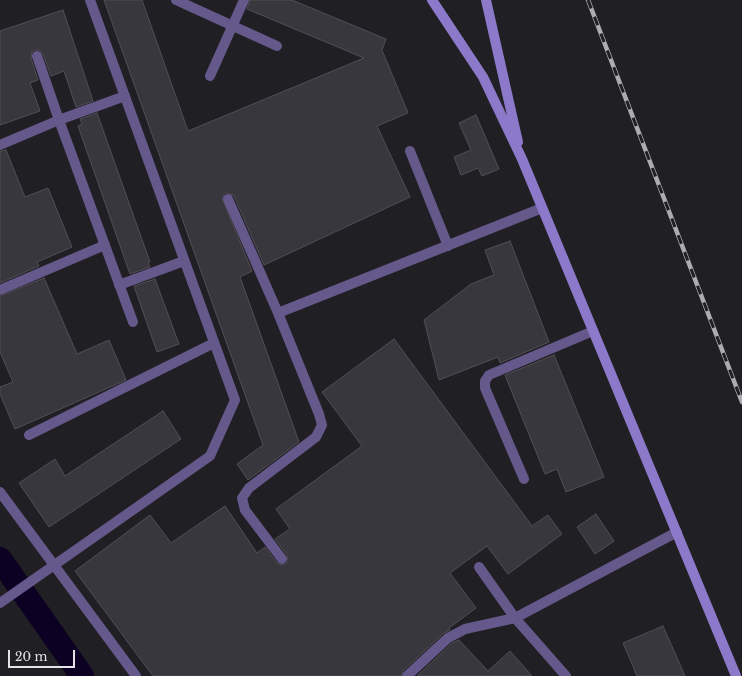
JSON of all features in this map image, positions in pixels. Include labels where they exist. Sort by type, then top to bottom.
[{"type":"main road","points":[[432,0],[482,77],[522,159],[736,676]]},
{"type":"main road","points":[[486,0],[522,159]]},
{"type":"street","points":[[0,603],[210,456],[235,400],[90,0]]},
{"type":"street","points":[[176,0],[277,46]]},
{"type":"street","points":[[210,76],[244,0]]},
{"type":"street","points":[[37,56],[133,322]]},
{"type":"street","points":[[0,145],[59,120],[125,96]]},
{"type":"street","points":[[410,151],[448,246]]},
{"type":"street","points":[[228,198],[320,414],[322,425],[316,437],[249,488],[242,498],[245,510],[282,559]]},
{"type":"street","points":[[278,313],[542,208]]},
{"type":"street","points":[[0,290],[105,245]]},
{"type":"street","points":[[120,285],[184,261]]},
{"type":"street","points":[[524,479],[485,388],[486,381],[489,375],[593,331]]},
{"type":"street","points":[[29,435],[214,343]]},
{"type":"street","points":[[0,492],[136,676]]},
{"type":"street","points":[[407,676],[448,638],[465,629],[515,618],[676,532]]},
{"type":"street","points":[[479,567],[515,618],[566,676]]},
{"type":"building","points":[[104,0],[142,0],[188,131],[364,58],[247,9],[250,0],[292,0],[386,39],[382,50],[408,113],[377,126],[410,197],[264,265],[234,196],[225,193],[222,198],[252,271],[240,277],[299,442],[248,480],[237,464],[263,445]]},
{"type":"building","points":[[63,10],[93,101],[76,107],[64,71],[51,76],[43,54],[39,50],[35,50],[32,52],[31,58],[38,80],[30,83],[40,111],[0,125],[0,31]]},
{"type":"building","points":[[97,113],[150,262],[148,262],[150,267],[130,274],[78,126],[82,124],[80,119]]},
{"type":"building","points":[[476,115],[499,169],[482,176],[478,168],[461,175],[454,157],[471,150],[459,123]]},
{"type":"building","points":[[6,150],[25,197],[48,188],[72,247],[37,262],[39,266],[0,283],[0,151]]},
{"type":"building","points":[[510,241],[549,342],[500,363],[498,357],[439,380],[424,320],[471,284],[494,275],[485,250]]},
{"type":"building","points":[[44,278],[77,354],[109,340],[126,380],[15,429],[0,394],[0,387],[13,382],[0,352],[0,296]]},
{"type":"building","points":[[155,279],[179,344],[157,352],[134,286]]},
{"type":"building","points":[[394,339],[532,526],[548,515],[562,534],[508,574],[487,546],[450,573],[476,608],[449,628],[450,630],[444,633],[403,671],[401,676],[153,676],[75,571],[150,515],[171,543],[225,506],[257,553],[265,547],[277,563],[282,565],[286,564],[288,561],[287,555],[275,539],[290,529],[276,509],[362,446],[322,392]]},
{"type":"building","points":[[554,355],[604,477],[566,492],[557,469],[545,474],[505,375]]},
{"type":"building","points":[[163,411],[181,439],[49,527],[19,483],[55,459],[65,476]]},
{"type":"building","points":[[596,514],[614,541],[595,554],[577,527]]},
{"type":"building","points":[[663,626],[685,676],[637,676],[623,643]]},
{"type":"building","points":[[459,640],[488,671],[510,651],[532,676],[417,676],[452,643]]},
{"type":"waterway","points":[[0,559],[82,676]]},
{"type":"railway","points":[[588,0],[742,402]]}]
